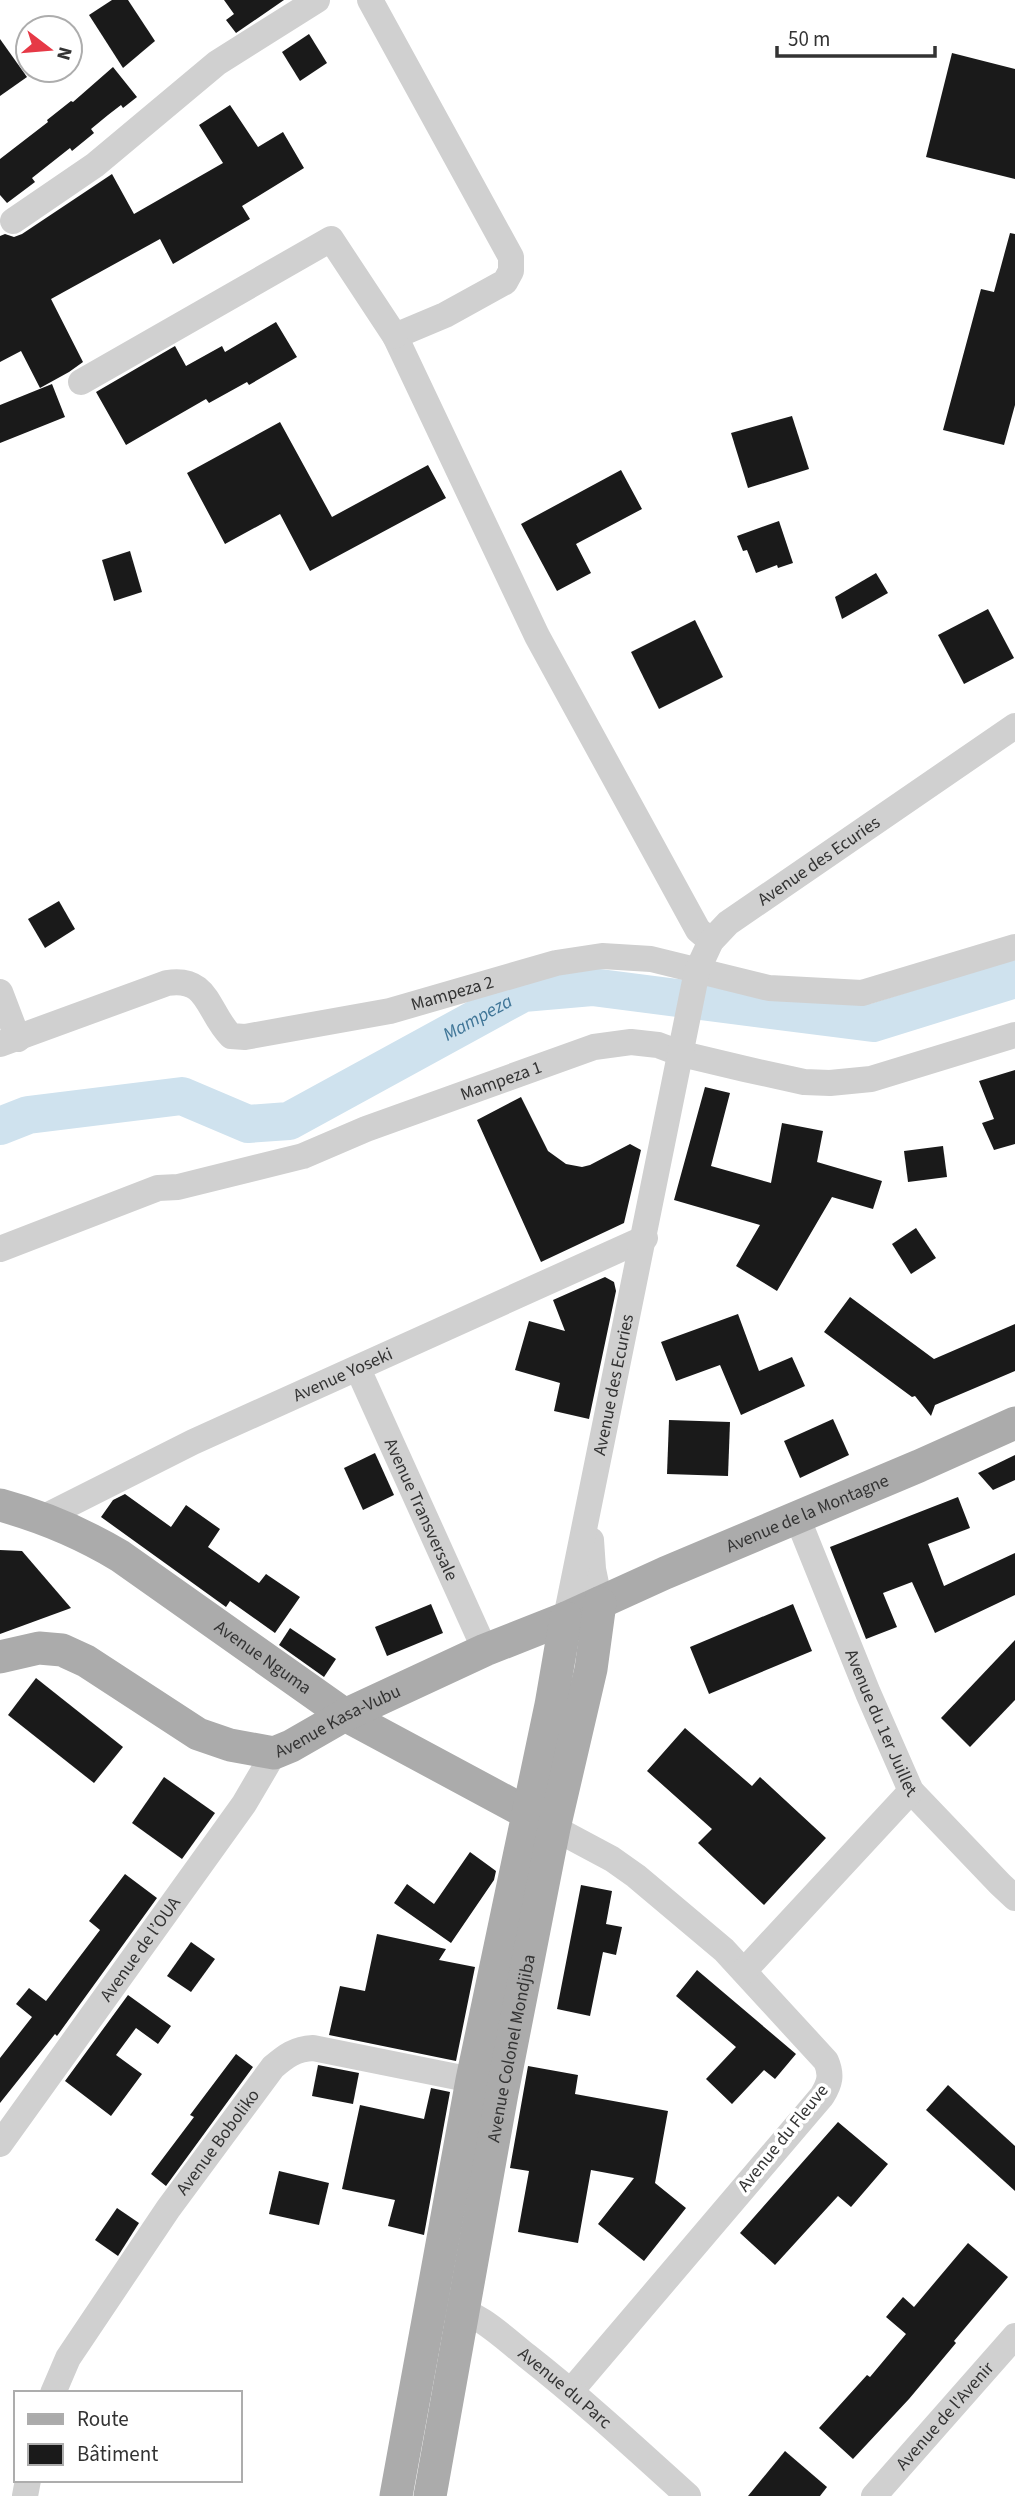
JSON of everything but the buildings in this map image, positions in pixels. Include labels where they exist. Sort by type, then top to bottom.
[{"type":"main road","name":"Avenue de la Montagne","points":[[600,1603],[1015,1423]]},
{"type":"main road","name":"Avenue Nguma","points":[[0,1505],[44,1517],[93,1539],[345,1715],[541,1820]]},
{"type":"main road","name":"Avenue Kasa-Vubu","points":[[0,1657],[38,1648],[62,1650],[86,1661],[198,1734],[230,1745],[274,1753],[292,1746],[345,1715],[485,1650],[600,1603]]},
{"type":"main road","name":"Avenue Colonel Mondjiba","points":[[397,2496],[472,2080],[541,1820],[591,1669],[600,1603]]},
{"type":"main road","name":"Avenue Colonel Mondjiba","points":[[430,2496],[502,2092],[541,1820],[566,1618]]},
{"type":"street","points":[[13,221],[95,165],[217,64],[317,0]]},
{"type":"street","points":[[370,0],[511,257],[512,271],[505,282],[445,315],[396,336]]},
{"type":"street","points":[[81,382],[331,239],[396,336],[537,636],[698,930],[711,941]]},
{"type":"street","name":"Avenue des Ecuries","points":[[566,1618],[696,980],[711,941],[728,923],[1015,726]]},
{"type":"street","name":"Mampeza 2","points":[[9,1042],[167,983],[182,981],[200,989],[231,1036],[245,1037],[390,1011],[556,963],[602,956],[651,959],[696,980],[769,988],[862,993],[1015,947]]},
{"type":"street","points":[[0,992],[9,1042]]},
{"type":"street","name":"Mampeza 1","points":[[0,1249],[158,1188],[178,1187],[303,1156],[366,1129],[594,1047],[631,1042],[684,1048],[804,1082],[830,1083],[871,1079],[1015,1035]]},
{"type":"street","name":"Avenue Yoseki","points":[[44,1517],[192,1442],[645,1238]]},
{"type":"street","name":"Avenue Transversale","points":[[358,1369],[485,1650]]},
{"type":"street","name":"Avenue des Ecuries","points":[[589,1510],[593,1569],[600,1603]]},
{"type":"street","name":"Avenue du 1er Juillet","points":[[797,1517],[911,1791],[1015,1898]]},
{"type":"street","name":"Avenue de l’OUA","points":[[0,2144],[243,1804],[274,1753]]},
{"type":"street","points":[[744,1971],[911,1791]]},
{"type":"street","name":"Avenue du Fleuve","points":[[541,1820],[636,1875],[724,1950],[826,2061],[831,2073],[829,2085],[822,2096],[571,2391]]},
{"type":"street","name":"Avenue Boboliko","points":[[54,2391],[68,2358],[168,2209],[273,2067],[289,2054],[299,2049],[313,2048],[472,2080]]},
{"type":"street","name":"Avenue du Parc","points":[[430,2303],[464,2309],[571,2391],[688,2496]]},
{"type":"street","name":"Avenue de l'Avenir","points":[[874,2496],[1015,2336]]},
{"type":"waterway","name":"Mampeza","points":[[0,1126],[28,1115],[182,1096],[248,1124],[289,1121],[523,993],[592,987],[873,1023],[1015,979]]}]
